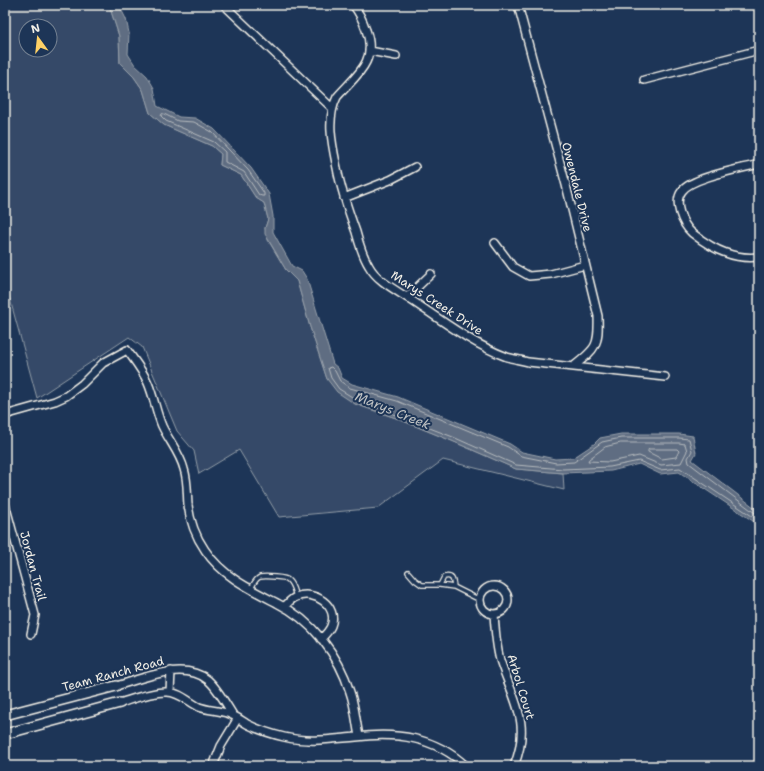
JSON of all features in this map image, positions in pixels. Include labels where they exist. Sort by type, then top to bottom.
[{"type":"street","points":[[224,5],[332,108],[338,96],[366,64],[370,51],[367,32],[357,10],[353,5]]},
{"type":"street","name":"Owendale Drive","points":[[518,5],[566,184],[598,316],[596,346],[590,354],[574,366]]},
{"type":"street","points":[[644,80],[759,50]]},
{"type":"street","points":[[370,51],[396,56]]},
{"type":"street","name":"Marys Creek Drive","points":[[332,108],[330,124],[331,137],[344,198],[363,254],[369,267],[382,281],[452,328],[484,346],[508,357],[528,362],[665,377]]},
{"type":"street","points":[[759,164],[696,180],[682,190],[680,194],[679,206],[684,221],[691,232],[710,245],[726,253],[745,257],[759,257]]},
{"type":"street","points":[[344,198],[390,180],[415,167]]},
{"type":"street","points":[[495,243],[513,267],[529,276],[551,274],[585,265]]},
{"type":"street","points":[[407,297],[431,274]]},
{"type":"street","points":[[5,415],[55,401],[66,396],[82,384],[103,363],[127,350],[146,377],[161,425],[182,461],[186,478],[190,514],[195,533],[200,542],[211,559],[235,581],[284,607],[302,620],[321,639],[339,665],[348,685],[353,701],[359,736]]},
{"type":"street","name":"Jordan Trail","points":[[5,504],[9,533],[34,615],[31,634]]},
{"type":"street","points":[[492,587],[501,588],[505,592],[508,599],[506,606],[500,613],[494,614],[485,610],[480,600],[483,592],[492,587]]},
{"type":"street","points":[[284,607],[296,597],[306,595],[316,596],[323,600],[331,612],[332,622],[329,629],[321,639]]},
{"type":"street","name":"Arbol Court","points":[[494,614],[496,640],[500,658],[517,704],[522,731],[519,752],[514,766]]},
{"type":"street","points":[[5,734],[155,693],[170,692],[171,671]]},
{"type":"street","name":"Team Ranch Road","points":[[5,715],[171,671],[189,672],[205,678],[212,684],[236,717]]},
{"type":"street","name":"Team Ranch Road","points":[[170,692],[203,708],[236,717],[264,731],[297,740],[321,741],[359,736],[394,735],[420,740],[446,751],[466,766]]},
{"type":"street","points":[[213,766],[221,746],[236,717]]},
{"type":"lane","points":[[408,572],[422,585],[454,587],[480,600]]},
{"type":"lane","points":[[440,585],[444,577],[448,576],[453,580],[454,587]]},
{"type":"lane","points":[[251,589],[255,581],[260,577],[284,578],[288,579],[292,584],[296,597]]},
{"type":"shaded area","points":[[5,5],[109,5],[119,36],[120,63],[134,77],[143,90],[150,113],[164,125],[212,146],[221,154],[220,165],[241,175],[256,198],[264,203],[268,219],[265,228],[268,240],[286,270],[297,281],[327,379],[355,404],[396,418],[516,469],[563,473],[564,490],[443,460],[378,508],[279,517],[239,450],[199,474],[194,451],[177,431],[142,347],[129,337],[37,398],[8,292],[5,286]]},
{"type":"water","name":"Marys Creek","points":[[109,5],[119,5],[126,19],[129,33],[128,54],[135,65],[147,76],[154,88],[157,106],[179,117],[195,118],[214,129],[251,168],[269,194],[273,216],[273,232],[292,266],[302,271],[307,279],[333,364],[338,368],[342,378],[352,384],[398,397],[510,444],[522,452],[555,459],[573,458],[594,444],[600,438],[621,434],[679,434],[693,436],[696,453],[692,460],[759,511],[759,535],[753,521],[679,472],[660,474],[639,464],[611,471],[563,473],[516,469],[396,418],[355,404],[337,392],[327,379],[297,281],[286,270],[265,234],[268,219],[264,203],[256,198],[241,175],[220,165],[221,154],[212,146],[164,125],[150,113],[143,90],[134,77],[120,63],[119,36]]}]
